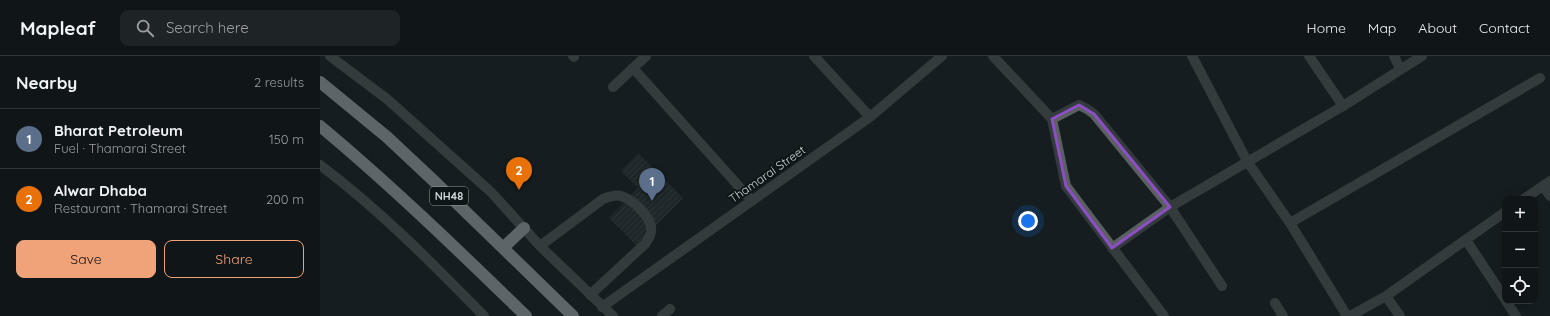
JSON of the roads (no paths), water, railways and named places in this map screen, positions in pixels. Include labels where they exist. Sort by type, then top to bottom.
[{"type":"highway","name":"NH48","points":[[320,82],[387,137],[573,316]]},
{"type":"highway","name":"NH48","points":[[320,126],[368,166],[526,316]]},
{"type":"highway","points":[[503,248],[524,228]]},
{"type":"street","points":[[613,88],[646,56]]},
{"type":"street","points":[[814,56],[870,117]]},
{"type":"street","name":"Thamarai Street","points":[[602,307],[870,117],[942,56]]},
{"type":"street","points":[[993,56],[1052,119],[1066,186],[1164,316]]},
{"type":"street","points":[[1192,56],[1247,161],[1290,223],[1347,316]]},
{"type":"street","points":[[1309,56],[1343,106]]},
{"type":"street","points":[[1394,56],[1400,69]]},
{"type":"street","points":[[1112,248],[1170,206],[1343,106],[1422,56]]},
{"type":"street","points":[[334,57],[393,104],[491,192],[540,246],[613,316]]},
{"type":"street","points":[[633,68],[752,201]]},
{"type":"street","points":[[1290,223],[1540,78]]},
{"type":"street","points":[[1052,119],[1079,106],[1088,109],[1094,114],[1170,206],[1222,286]]},
{"type":"street","points":[[320,165],[342,182],[432,263],[484,316]]},
{"type":"street","points":[[1528,196],[1546,183],[1550,196]]},
{"type":"street","points":[[540,246],[603,200],[612,196],[620,196],[631,201],[646,216],[651,226],[650,236],[645,244],[590,295]]},
{"type":"street","points":[[1350,316],[1386,296],[1502,214]]},
{"type":"street","points":[[1466,240],[1502,294]]},
{"type":"street","points":[[1386,296],[1400,316]]},
{"type":"street","points":[[1275,303],[1283,316]]},
{"type":"street","points":[[1508,304],[1516,316]]},
{"type":"street","points":[[662,316],[670,309]]},
{"type":"place","name":"Alwar Dhaba","points":[[519,190]]},
{"type":"place","name":"Bharat Petroleum","points":[[652,201]]}]
